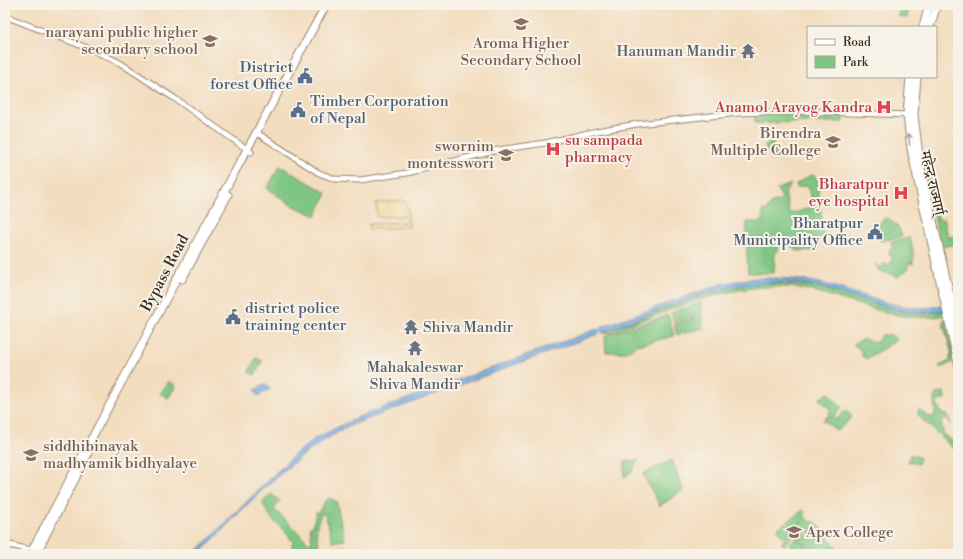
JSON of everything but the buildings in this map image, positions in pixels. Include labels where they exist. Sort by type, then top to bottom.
[{"type":"highway","name":"Bypass Road","points":[[34,552],[79,460],[249,151],[326,5]]},
{"type":"highway","name":"Bypass Road","points":[[258,134],[331,5]]},
{"type":"highway","points":[[923,26],[929,5]]},
{"type":"highway","points":[[930,26],[936,5]]},
{"type":"highway","name":"महेन्द्र राज्मार्ग्","points":[[910,78],[911,115],[948,301],[958,363]]},
{"type":"highway","name":"महेन्द्र राज्मार्ग्","points":[[911,115],[917,78]]},
{"type":"highway","name":"महेन्द्र राज्मार्ग्","points":[[950,312],[958,330]]},
{"type":"street","points":[[5,16],[95,51],[120,63],[174,98],[249,151]]},
{"type":"street","points":[[258,134],[319,173],[339,179],[360,180],[407,173],[498,150],[544,143],[637,124],[739,113],[794,111],[911,115]]},
{"type":"street","points":[[5,544],[34,552]]},
{"type":"green space","points":[[901,5],[909,6],[907,18],[898,16]]},
{"type":"green space","points":[[755,115],[834,115],[835,117],[836,115],[843,116],[843,122],[755,123]]},
{"type":"green space","points":[[772,142],[779,156],[772,160],[765,146]]},
{"type":"green space","points":[[919,152],[924,154],[939,220],[944,219],[948,237],[958,236],[958,244],[941,247]]},
{"type":"green space","points":[[280,166],[327,193],[316,216],[291,205],[267,188]]},
{"type":"green space","points":[[811,175],[815,176],[817,180],[824,238],[818,238],[817,250],[798,251],[789,244],[778,244],[778,251],[775,253],[774,273],[748,273],[746,242],[747,222],[763,222],[763,211],[767,210],[771,203],[781,201],[782,198],[777,189],[791,184],[785,193],[790,214],[814,207],[807,185],[797,188],[796,184]]},
{"type":"green space","points":[[888,218],[899,228],[902,237],[881,241],[879,239],[878,228],[882,220]]},
{"type":"green space","points":[[910,238],[914,255],[913,264],[909,263],[906,271],[898,277],[878,270],[876,264],[880,268],[885,263],[888,266],[893,258],[889,254],[890,249],[893,248],[891,242]]},
{"type":"green space","points":[[768,283],[814,286],[905,312],[922,314],[948,310],[945,315],[926,317],[907,316],[867,307],[807,290],[788,287],[765,287],[719,294],[675,308],[610,333],[602,333],[713,291],[739,284]]},
{"type":"green space","points":[[700,303],[702,313],[674,323],[671,313]]},
{"type":"green space","points":[[668,315],[674,336],[637,345],[625,352],[606,352],[605,336]]},
{"type":"green space","points":[[702,315],[703,328],[677,335],[674,325]]},
{"type":"green space","points":[[945,318],[955,361],[941,368],[939,366],[950,361],[950,356],[952,355],[943,323]]},
{"type":"green space","points":[[881,335],[891,335],[897,340],[866,359],[861,355],[863,352],[853,344],[864,339],[876,343]]},
{"type":"green space","points":[[256,358],[262,361],[255,375],[249,372]]},
{"type":"green space","points":[[168,381],[176,386],[168,398],[160,393]]},
{"type":"green space","points":[[944,392],[945,399],[936,402],[942,414],[948,415],[951,425],[948,418],[941,420],[943,433],[956,444],[958,453],[918,415],[919,409],[928,417],[935,416],[934,398],[936,394]]},
{"type":"green space","points":[[828,393],[842,407],[834,416],[837,419],[846,410],[852,417],[837,431],[823,420],[830,415],[829,412],[831,410],[819,399]]},
{"type":"green space","points":[[910,454],[920,458],[918,464],[910,461],[908,463]]},
{"type":"green space","points":[[638,460],[632,471],[624,477],[625,462]]},
{"type":"green space","points":[[672,460],[683,490],[660,506],[643,474]]},
{"type":"green space","points":[[271,494],[280,501],[274,509],[309,543],[312,541],[310,527],[313,526],[316,512],[318,513],[325,501],[329,498],[336,501],[345,540],[333,542],[325,514],[322,513],[317,529],[317,538],[322,554],[290,554],[293,542],[272,518],[262,503]]},
{"type":"green space","points":[[803,510],[805,513],[804,515],[810,523],[813,521],[814,523],[816,522],[838,550],[839,554],[812,554],[798,536],[804,532],[809,537],[812,535],[801,523],[799,525],[801,528],[795,530],[787,522]]},
{"type":"green space","points":[[785,523],[794,533],[784,546],[781,543],[785,540],[777,529]]},
{"type":"green space","points":[[797,537],[806,548],[800,552],[795,546],[792,548],[789,544]]},
{"type":"green space","points":[[346,546],[348,554],[336,554],[335,548]]},
{"type":"sand","points":[[403,200],[408,209],[409,227],[369,229],[369,224],[406,222],[405,216],[377,217],[376,203]]},
{"type":"water","points":[[754,278],[797,279],[824,284],[884,302],[914,307],[946,305],[947,310],[911,312],[879,306],[814,286],[786,283],[759,283],[732,287],[706,294],[603,332],[601,327],[721,284]]},
{"type":"water","points":[[597,329],[598,334],[354,424],[332,436],[291,465],[271,482],[199,554],[194,554],[294,455],[316,438],[358,417]]},
{"type":"water","points":[[266,384],[270,389],[258,396],[255,390]]},
{"type":"waterway","points":[[593,333],[606,328]]},
{"type":"place","name":"Aroma Higher Secondary School","points":[[521,24]]},
{"type":"place","name":"narayani public higher secondary school","points":[[210,41]]},
{"type":"place","name":"Hanuman Mandir","points":[[748,51]]},
{"type":"place","name":"District forest Office","points":[[305,76]]},
{"type":"place","name":"Anamol Arayog Kandra","points":[[884,107]]},
{"type":"place","name":"Timber Corporation of Nepal","points":[[298,110]]},
{"type":"place","name":"Birendra Multiple College","points":[[833,142]]},
{"type":"place","name":"su sampada pharmacy","points":[[553,149]]},
{"type":"place","name":"swornim montesswori","points":[[506,155]]},
{"type":"place","name":"Bharatpur eye hospital","points":[[901,193]]},
{"type":"place","name":"Bharatpur Municipality Office","points":[[875,232]]},
{"type":"place","name":"district police training center","points":[[233,317]]},
{"type":"place","name":"Shiva Mandir","points":[[411,327]]},
{"type":"place","name":"Mahakaleswar Shiva Mandir","points":[[415,348]]},
{"type":"place","name":"siddhibinayak madhyamik bidhyalaye","points":[[31,455]]},
{"type":"place","name":"Apex College","points":[[794,532]]}]
